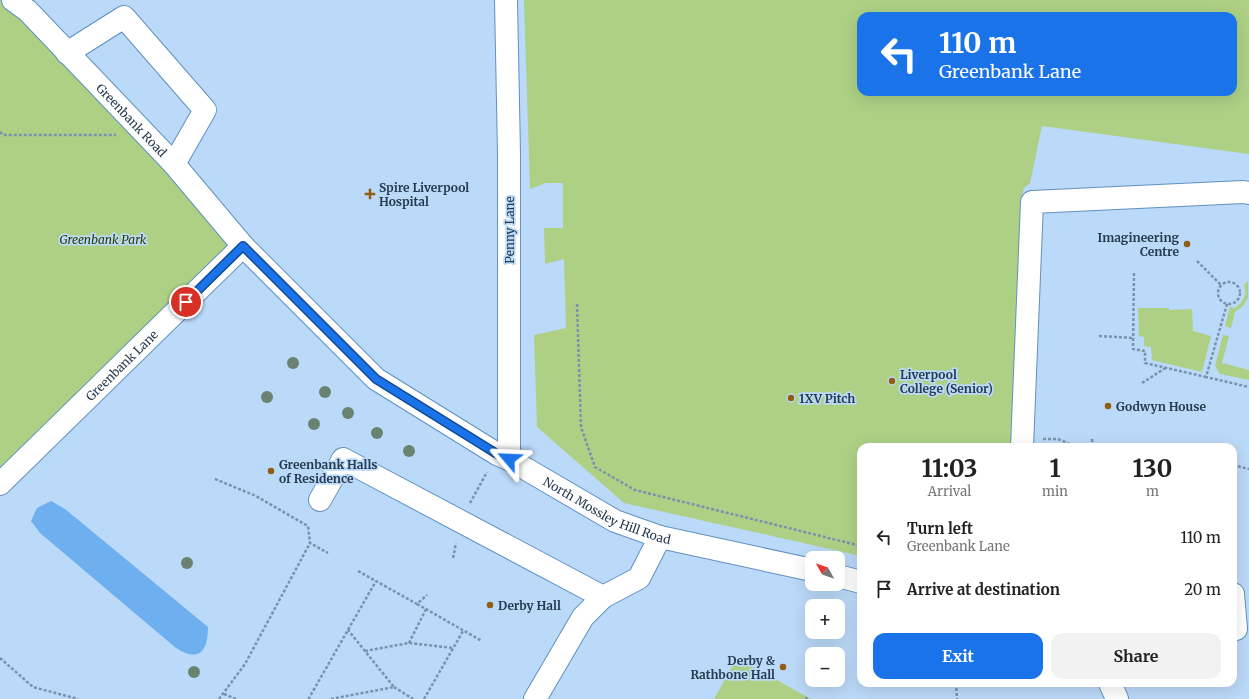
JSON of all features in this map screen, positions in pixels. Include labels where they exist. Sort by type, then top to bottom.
[{"type":"street","name":"Greenbank Road","points":[[14,0],[28,11],[174,164],[243,246]]},
{"type":"street","name":"Penny Lane","points":[[506,0],[509,154],[509,459]]},
{"type":"street","points":[[67,53],[124,17],[205,110],[174,164]]},
{"type":"street","points":[[1023,443],[1032,202],[1243,192],[1249,193]]},
{"type":"street","name":"North Mossley Hill Road","points":[[243,246],[376,379],[497,454],[509,459],[615,521],[660,537],[805,568]]},
{"type":"street","name":"Greenbank Lane","points":[[0,484],[243,246]]},
{"type":"street","points":[[320,500],[343,459],[603,597]]},
{"type":"street","points":[[534,699],[583,617],[603,597],[639,578],[660,537]]},
{"type":"street","points":[[845,578],[857,581]]},
{"type":"street","points":[[1237,617],[1239,629]]},
{"type":"street","points":[[1112,687],[1117,699]]},
{"type":"path","points":[[0,132],[3,135],[147,135]]},
{"type":"path","points":[[1197,261],[1221,285]]},
{"type":"path","points":[[1134,273],[1134,349],[1145,351],[1145,363],[1249,387]]},
{"type":"path","points":[[1230,282],[1239,289],[1238,300],[1227,304],[1219,298],[1218,291],[1221,285],[1230,282]]},
{"type":"path","points":[[577,304],[582,427],[595,467],[635,490],[857,545]]},
{"type":"path","points":[[1206,376],[1227,304]]},
{"type":"path","points":[[1099,336],[1134,338]]},
{"type":"path","points":[[1142,383],[1167,368]]},
{"type":"path","points":[[1023,443],[1058,439],[1068,443]]},
{"type":"path","points":[[1092,439],[1092,443]]},
{"type":"path","points":[[1237,466],[1249,469]]},
{"type":"path","points":[[215,479],[256,496],[308,526],[310,543],[245,664],[219,699]]},
{"type":"path","points":[[310,543],[328,553]]},
{"type":"path","points":[[358,571],[482,641]]},
{"type":"path","points":[[310,699],[309,698],[376,581]]},
{"type":"path","points":[[417,604],[427,595]]},
{"type":"path","points":[[409,643],[426,609]]},
{"type":"path","points":[[348,630],[394,687],[413,699]]},
{"type":"path","points":[[424,699],[463,631]]},
{"type":"path","points":[[365,651],[409,643],[453,648]]},
{"type":"path","points":[[0,658],[32,687],[78,699]]},
{"type":"path","points":[[331,699],[394,687]]},
{"type":"path","points":[[956,687],[957,699]]},
{"type":"path","points":[[224,694],[236,699]]},
{"type":"green space","name":"Greenbank Park","points":[[0,0],[13,0],[243,246],[0,484]]},
{"type":"green space","name":"Liverpool College (Senior)","points":[[524,0],[1249,0],[1249,154],[1042,126],[1030,183],[1024,188],[1022,196],[1016,443],[857,443],[857,555],[845,552],[845,551],[839,551],[624,503],[537,427],[534,335],[566,328],[564,259],[545,264],[544,228],[563,228],[563,183],[546,183],[530,189]]},
{"type":"green space","points":[[1248,281],[1248,298],[1243,306],[1235,312],[1231,328],[1225,326],[1230,307],[1235,308],[1242,301],[1245,295],[1244,285]]},
{"type":"green space","points":[[1138,308],[1169,308],[1169,310],[1192,309],[1193,331],[1211,336],[1202,372],[1152,360],[1151,347],[1144,346],[1144,337],[1139,336]]},
{"type":"green space","points":[[1223,335],[1229,336],[1222,363],[1249,370],[1249,380],[1220,374],[1215,366]]},
{"type":"green space","points":[[737,658],[811,699],[714,699]]},
{"type":"water","points":[[51,501],[65,509],[208,627],[206,643],[201,652],[191,654],[176,648],[40,533],[31,521],[37,508]]},
{"type":"place","name":"Spire Liverpool Hospital","points":[[370,194]]},
{"type":"place","name":"Imagineering Centre","points":[[1187,244]]},
{"type":"place","name":"Liverpool College (Senior)","points":[[892,381]]},
{"type":"place","name":"1XV Pitch","points":[[791,398]]},
{"type":"place","name":"Godwyn House","points":[[1108,406]]},
{"type":"place","name":"Greenbank Halls of Residence","points":[[271,471]]},
{"type":"place","name":"Derby Hall","points":[[490,605]]},
{"type":"place","name":"Derby & Rathbone Hall","points":[[783,667]]},
{"type":"route","points":[[186,302],[243,246],[376,379],[497,454],[509,459]]}]
